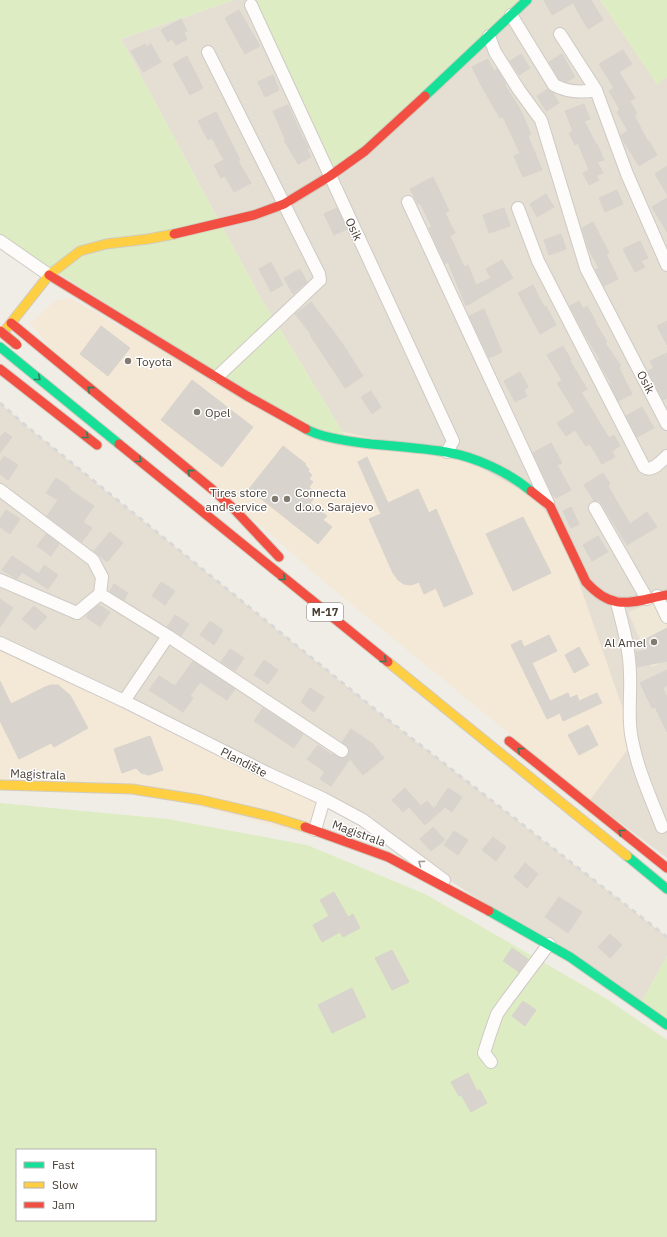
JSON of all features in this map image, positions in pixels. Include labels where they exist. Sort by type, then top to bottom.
[{"type":"main road","points":[[0,336],[49,275],[80,251],[106,244],[148,239],[197,229],[254,214],[284,204],[330,176],[365,151],[527,0]]},
{"type":"main road","points":[[49,275],[247,396],[310,431],[347,441],[447,452],[469,458],[489,466],[519,482],[550,506],[586,582],[597,593],[617,603],[628,604],[657,597]]},
{"type":"main road","points":[[11,323],[213,490],[282,560],[230,518]]},
{"type":"main road","points":[[0,331],[20,347]]},
{"type":"main road","name":"M-17","points":[[0,347],[667,889]]},
{"type":"main road","points":[[0,369],[107,453]]},
{"type":"main road","points":[[225,542],[271,568]]},
{"type":"main road","points":[[502,736],[666,868]]},
{"type":"main road","name":"Magistrala","points":[[0,785],[132,789],[208,802],[273,817],[316,830],[388,857],[549,944],[667,1025]]},
{"type":"street","name":"Osik","points":[[251,5],[453,441],[447,452]]},
{"type":"street","points":[[511,15],[554,85],[564,90],[587,92],[596,90]]},
{"type":"street","points":[[560,34],[596,90],[627,174],[667,265]]},
{"type":"street","name":"Osik","points":[[489,36],[495,52],[519,90],[541,120],[586,268],[667,424]]},
{"type":"street","points":[[208,52],[319,274],[320,280],[217,377]]},
{"type":"street","points":[[408,202],[528,456],[550,506]]},
{"type":"street","points":[[518,208],[538,261],[644,468],[647,470],[651,469],[667,456]]},
{"type":"street","points":[[0,241],[49,275]]},
{"type":"street","points":[[519,482],[528,456]]},
{"type":"street","points":[[0,490],[93,560],[102,577],[100,594],[77,613],[0,580]]},
{"type":"street","points":[[595,508],[657,597],[667,616]]},
{"type":"street","points":[[100,594],[168,636],[342,751]]},
{"type":"street","points":[[617,603],[623,627],[630,675],[629,698],[631,733],[638,766],[662,826]]},
{"type":"street","points":[[124,701],[168,636]]},
{"type":"street","name":"Plandište","points":[[0,643],[124,701],[267,773],[324,799],[363,820],[475,903]]},
{"type":"street","points":[[316,830],[324,799]]},
{"type":"street","points":[[491,1062],[484,1053],[498,1014],[549,944]]},
{"type":"shaded area","points":[[234,0],[600,0],[657,84],[667,77],[667,858],[590,800],[347,439],[258,293],[121,39]]},
{"type":"shaded area","points":[[70,298],[262,408],[297,422],[462,457],[537,499],[563,536],[634,741],[590,800],[322,580],[274,537],[61,360],[30,323],[55,301]]},
{"type":"shaded area","points":[[0,403],[25,425],[387,719],[667,937],[667,956],[641,1003],[352,818],[238,762],[0,651]]},
{"type":"shaded area","name":"Al Amel","points":[[656,601],[667,625],[667,660],[652,667],[628,612]]},
{"type":"shaded area","points":[[0,651],[321,802],[313,836],[132,789],[0,783]]},
{"type":"green space","points":[[0,0],[234,0],[121,39],[258,293],[347,439],[297,422],[0,237]]},
{"type":"green space","points":[[249,0],[523,0],[333,174]]},
{"type":"green space","points":[[600,0],[667,0],[667,77],[657,85]]},
{"type":"green space","points":[[0,803],[168,819],[307,845],[425,894],[607,999],[667,1040],[667,1237],[0,1237]]},
{"type":"green space","points":[[667,956],[667,1020],[641,1003]]},
{"type":"building","points":[[544,0],[591,0],[603,20],[588,29],[573,3],[552,15]]},
{"type":"building","points":[[239,10],[260,46],[245,54],[225,18]]},
{"type":"building","points":[[181,19],[187,31],[184,33],[187,39],[176,45],[172,39],[168,42],[161,30]]},
{"type":"building","points":[[145,44],[146,47],[151,44],[161,62],[143,72],[131,51]]},
{"type":"building","points":[[623,50],[632,64],[619,72],[635,98],[630,101],[637,114],[634,115],[648,142],[649,141],[657,155],[639,166],[621,137],[621,135],[628,131],[617,112],[620,110],[609,91],[614,88],[599,64]]},
{"type":"building","points":[[521,54],[530,68],[519,75],[510,61]]},
{"type":"building","points":[[562,54],[575,77],[566,82],[559,79],[549,62]]},
{"type":"building","points":[[187,56],[203,88],[190,95],[173,64]]},
{"type":"building","points":[[488,59],[494,71],[497,69],[520,109],[531,134],[528,136],[542,170],[523,177],[514,156],[520,153],[503,117],[500,118],[472,67]]},
{"type":"building","points":[[273,75],[279,90],[265,97],[258,82]]},
{"type":"building","points":[[548,89],[553,93],[559,103],[546,111],[537,96]]},
{"type":"building","points":[[584,104],[590,119],[584,121],[604,160],[597,162],[603,173],[596,176],[599,180],[589,185],[583,173],[589,170],[578,143],[575,145],[569,133],[573,131],[565,111]]},
{"type":"building","points":[[288,105],[309,148],[307,149],[311,157],[298,164],[284,140],[285,139],[273,111]]},
{"type":"building","points":[[216,112],[240,160],[238,161],[251,183],[234,192],[225,176],[221,178],[214,165],[224,160],[212,138],[208,140],[198,121]]},
{"type":"building","points":[[667,166],[667,194],[655,174]]},
{"type":"building","points":[[433,177],[449,211],[445,213],[455,233],[450,236],[464,267],[468,265],[476,285],[491,278],[486,269],[502,260],[513,278],[466,306],[448,262],[445,264],[429,228],[432,227],[420,203],[418,204],[410,189]]},
{"type":"building","points":[[617,190],[623,204],[605,212],[599,198]]},
{"type":"building","points":[[546,194],[554,207],[537,217],[530,204]]},
{"type":"building","points":[[667,198],[667,232],[652,207]]},
{"type":"building","points":[[337,208],[347,229],[334,235],[324,214]]},
{"type":"building","points":[[504,208],[510,226],[489,233],[483,215]]},
{"type":"building","points":[[593,222],[609,253],[606,254],[618,279],[604,286],[595,270],[599,268],[588,248],[582,228]]},
{"type":"building","points":[[561,234],[566,249],[549,255],[544,240]]},
{"type":"building","points":[[640,241],[648,258],[641,261],[645,267],[635,272],[623,249]]},
{"type":"building","points":[[271,262],[283,285],[271,292],[259,269]]},
{"type":"building","points":[[300,269],[307,282],[293,294],[284,278]]},
{"type":"building","points":[[533,285],[544,307],[546,306],[556,325],[540,334],[518,293]]},
{"type":"building","points":[[579,301],[583,309],[587,306],[607,342],[605,343],[621,366],[619,368],[632,394],[618,401],[610,384],[611,383],[598,361],[600,360],[570,306]]},
{"type":"building","points":[[311,302],[342,343],[363,376],[345,388],[310,335],[311,334],[295,314]]},
{"type":"building","points":[[484,309],[502,352],[489,358],[469,316]]},
{"type":"building","points":[[667,321],[667,345],[657,326]]},
{"type":"building","points":[[101,326],[130,348],[108,376],[80,354]]},
{"type":"building","points":[[563,346],[587,389],[581,392],[609,438],[614,435],[620,446],[612,451],[615,457],[602,464],[590,444],[586,446],[575,430],[566,436],[557,423],[575,412],[557,383],[562,380],[547,355]]},
{"type":"building","points":[[667,353],[667,398],[663,400],[648,371],[654,368],[650,361]]},
{"type":"building","points":[[520,372],[528,387],[524,390],[527,396],[515,402],[504,381]]},
{"type":"building","points":[[192,380],[253,427],[222,467],[161,420]]},
{"type":"building","points":[[371,391],[381,407],[372,414],[361,397]]},
{"type":"building","points":[[642,407],[654,428],[637,437],[626,416]]},
{"type":"building","points":[[5,432],[12,437],[0,453],[0,437]]},
{"type":"building","points":[[551,443],[562,463],[557,465],[571,490],[556,498],[552,494],[533,453]]},
{"type":"building","name":"Connecta d.o.o. Sarajevo","points":[[283,446],[306,464],[305,465],[309,469],[308,471],[312,475],[309,479],[313,482],[309,487],[317,494],[310,503],[327,516],[323,520],[332,527],[318,544],[249,489]]},
{"type":"building","points":[[4,456],[18,465],[8,480],[0,474],[0,462]]},
{"type":"building","points":[[367,457],[388,503],[418,489],[429,513],[436,509],[473,594],[444,607],[436,588],[424,594],[419,582],[411,585],[404,584],[398,580],[393,573],[369,519],[381,514],[358,462]]},
{"type":"building","points":[[603,473],[610,484],[608,486],[630,524],[647,512],[657,527],[627,545],[599,500],[594,501],[584,485]]},
{"type":"building","points":[[56,478],[94,506],[83,522],[92,528],[82,542],[47,516],[58,500],[46,493]]},
{"type":"building","points":[[571,507],[579,524],[571,528],[563,511]]},
{"type":"building","points":[[6,510],[20,519],[10,534],[0,527],[0,519]]},
{"type":"building","points":[[523,517],[551,573],[513,591],[486,534]]},
{"type":"building","points":[[110,532],[123,543],[107,562],[94,551]]},
{"type":"building","points":[[46,534],[59,544],[51,556],[37,546]]},
{"type":"building","points":[[598,536],[608,552],[592,561],[583,545]]},
{"type":"building","points":[[12,556],[39,574],[44,565],[58,575],[48,589],[22,572],[17,579],[2,570]]},
{"type":"building","points":[[161,582],[175,591],[165,605],[152,596]]},
{"type":"building","points":[[114,584],[128,593],[124,600],[110,591]]},
{"type":"building","points":[[0,599],[13,608],[0,627]]},
{"type":"building","points":[[99,605],[110,612],[100,627],[86,617]]},
{"type":"building","points":[[34,606],[47,617],[35,630],[22,619]]},
{"type":"building","points":[[175,615],[189,624],[181,636],[167,627]]},
{"type":"building","points":[[210,621],[223,630],[214,645],[200,635]]},
{"type":"building","name":"Al Amel","points":[[667,628],[667,661],[637,667],[636,652],[646,650],[642,641]]},
{"type":"building","points":[[549,635],[557,651],[532,663],[550,701],[568,693],[570,698],[577,695],[579,701],[597,693],[602,703],[563,721],[560,713],[547,719],[511,645],[521,640],[524,647]]},
{"type":"building","points":[[579,647],[589,665],[574,673],[565,655]]},
{"type":"building","points":[[230,649],[244,658],[235,671],[221,662]]},
{"type":"building","points":[[264,660],[278,670],[268,684],[254,675]]},
{"type":"building","points":[[193,661],[235,689],[227,700],[200,682],[190,696],[193,698],[183,712],[149,690],[159,676],[175,686]]},
{"type":"building","points":[[667,670],[667,685],[663,688],[667,697],[667,732],[655,707],[652,708],[640,683]]},
{"type":"building","points":[[0,681],[11,704],[45,687],[58,685],[70,695],[88,728],[54,747],[51,743],[19,759],[0,721]]},
{"type":"building","points":[[310,688],[324,697],[314,712],[301,702]]},
{"type":"building","points":[[263,708],[303,734],[294,748],[254,721]]},
{"type":"building","points":[[588,725],[598,745],[579,755],[568,735]]},
{"type":"building","points":[[351,729],[373,744],[384,758],[363,775],[350,759],[331,786],[320,779],[325,772],[307,759],[318,745],[332,755],[333,754],[341,758],[346,757],[348,755],[349,748],[342,742]]},
{"type":"building","points":[[150,736],[163,770],[149,775],[141,773],[136,768],[122,773],[114,749]]},
{"type":"building","points":[[405,788],[421,806],[427,801],[434,809],[448,788],[462,797],[452,812],[445,807],[425,825],[409,807],[403,812],[392,800]]},
{"type":"building","points":[[433,827],[445,840],[431,851],[420,839]]},
{"type":"building","points":[[454,831],[468,840],[458,855],[444,845]]},
{"type":"building","points":[[493,837],[506,847],[496,861],[482,850]]},
{"type":"building","points":[[525,863],[538,874],[527,888],[514,877]]},
{"type":"building","points":[[334,892],[348,917],[353,914],[360,928],[343,937],[340,932],[322,942],[313,925],[329,916],[320,900]]},
{"type":"building","points":[[559,897],[582,912],[568,933],[545,917]]},
{"type":"building","points":[[610,934],[622,945],[610,958],[598,947]]},
{"type":"building","points":[[512,948],[528,959],[519,972],[503,961]]},
{"type":"building","points":[[392,950],[409,982],[392,990],[375,958]]},
{"type":"building","points":[[352,988],[366,1017],[332,1033],[318,1005]]},
{"type":"building","points":[[523,1001],[536,1010],[525,1026],[512,1016]]},
{"type":"building","points":[[468,1073],[477,1091],[480,1090],[487,1103],[471,1112],[451,1082]]},
{"type":"railway","points":[[0,403],[25,425],[387,719],[667,937]]},
{"type":"traffic: fast","points":[[425,96],[527,0]]},
{"type":"traffic: fast","points":[[0,347],[119,444]]},
{"type":"traffic: fast","points":[[306,429],[320,435],[346,441],[428,449],[457,454],[491,466],[531,491]]},
{"type":"traffic: fast","points":[[627,856],[667,889]]},
{"type":"traffic: fast","points":[[489,911],[570,957],[667,1025]]},
{"type":"traffic: slow","points":[[3,333],[49,275],[80,251],[106,244],[174,234]]},
{"type":"traffic: slow","points":[[388,662],[627,856]]},
{"type":"traffic: slow","points":[[0,785],[132,789],[201,800],[273,817],[305,827]]},
{"type":"traffic: jam","points":[[174,234],[254,215],[284,204],[330,176],[365,151],[425,96]]},
{"type":"traffic: jam","points":[[49,275],[247,396],[306,429]]},
{"type":"traffic: jam","points":[[11,323],[213,490],[233,508],[279,557]]},
{"type":"traffic: jam","points":[[0,331],[17,345]]},
{"type":"traffic: jam","points":[[0,369],[97,445]]},
{"type":"traffic: jam","points":[[119,444],[388,662]]},
{"type":"traffic: jam","points":[[531,491],[550,506],[586,582],[596,592],[606,598],[624,602],[633,602],[667,595]]},
{"type":"traffic: jam","points":[[509,741],[667,868]]},
{"type":"traffic: jam","points":[[305,827],[388,857],[489,911]]},
{"type":"place","name":"Toyota","points":[[128,361]]},
{"type":"place","name":"Opel","points":[[197,412]]},
{"type":"place","name":"Tires store and service","points":[[275,499]]},
{"type":"place","name":"Connecta d.o.o. Sarajevo","points":[[287,499]]},
{"type":"place","name":"Al Amel","points":[[654,642]]}]
